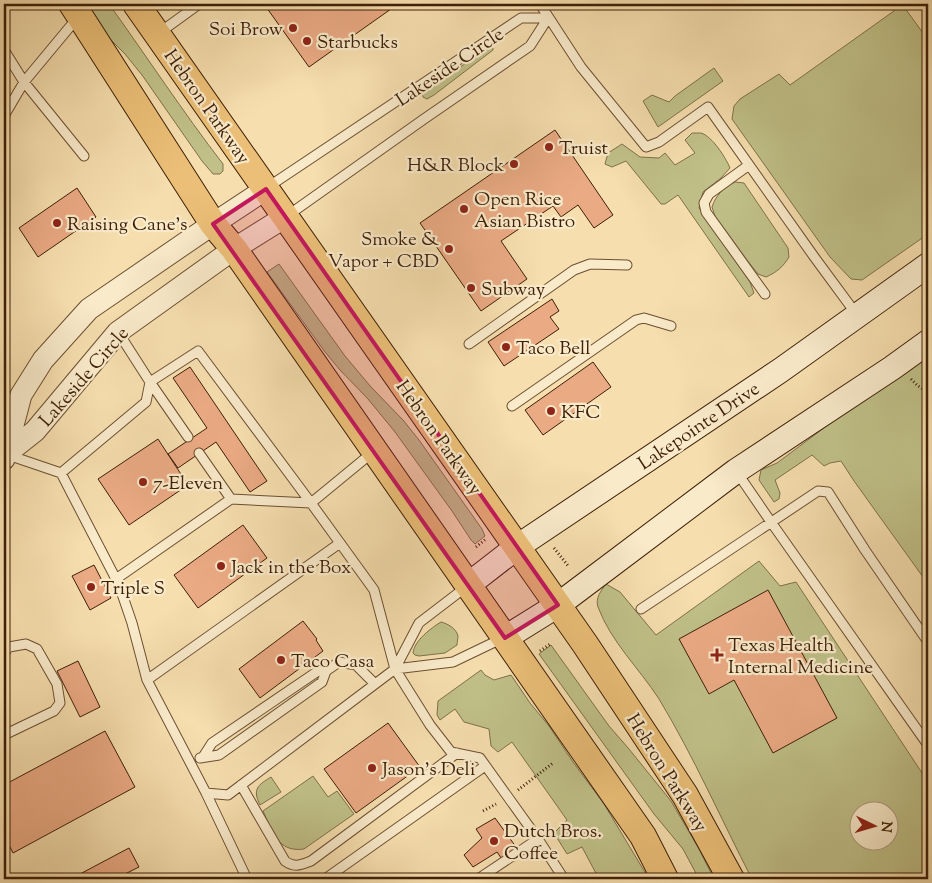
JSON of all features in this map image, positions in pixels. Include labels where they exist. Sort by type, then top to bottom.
[{"type":"main road","name":"Hebron Parkway","points":[[136,4],[585,644],[685,795],[731,879]]},
{"type":"main road","points":[[76,9],[213,224],[234,250],[643,836],[665,879]]},
{"type":"main road","name":"Lakepointe Drive","points":[[468,585],[517,547],[772,375],[928,265]]},
{"type":"main road","points":[[505,638],[558,605],[736,471],[892,368],[928,342]]},
{"type":"street","name":"Lakeside Circle","points":[[5,456],[21,395],[43,360],[89,309],[266,189]]},
{"type":"street","name":"Lakeside Circle","points":[[5,456],[35,431],[118,332],[234,250],[285,217]]},
{"type":"lane","points":[[158,34],[199,4]]},
{"type":"lane","points":[[540,4],[582,67],[646,146],[659,142],[708,107],[858,315]]},
{"type":"lane","points":[[4,116],[24,82],[76,9]]},
{"type":"lane","name":"Lakeside Circle","points":[[266,189],[521,18],[548,18]]},
{"type":"lane","name":"Lakeside Circle","points":[[285,217],[530,46],[548,18]]},
{"type":"lane","points":[[4,50],[24,82],[84,156]]},
{"type":"lane","points":[[749,165],[710,194],[704,203],[706,212],[765,294]]},
{"type":"lane","points":[[469,344],[574,270],[590,264],[627,265]]},
{"type":"lane","points":[[512,406],[636,320],[644,318],[672,326]]},
{"type":"lane","points":[[118,332],[188,438]]},
{"type":"lane","points":[[61,473],[146,402],[150,382],[198,351],[374,590],[395,669],[430,725],[451,752],[480,758],[538,839],[562,879]]},
{"type":"lane","points":[[116,579],[231,499],[311,503],[374,450]]},
{"type":"lane","points":[[199,453],[231,499]]},
{"type":"lane","points":[[5,456],[61,473],[119,585],[132,623],[146,680],[206,793],[247,879]]},
{"type":"lane","points":[[736,471],[928,745]]},
{"type":"lane","points":[[641,608],[818,491],[828,492],[928,642]]},
{"type":"lane","points":[[146,680],[340,543]]},
{"type":"lane","points":[[206,793],[228,795],[395,669],[419,623],[468,585]]},
{"type":"lane","points":[[395,669],[453,662],[505,638]]},
{"type":"lane","points":[[4,653],[9,647],[26,644],[37,649],[57,684],[60,703],[54,711],[4,735]]},
{"type":"lane","points":[[203,757],[212,743],[318,671],[326,671],[339,662],[356,665],[375,684]]},
{"type":"lane","points":[[190,763],[203,757],[219,755],[322,682],[326,671]]},
{"type":"lane","points":[[241,786],[285,861],[291,865],[300,866],[311,861],[457,753]]},
{"type":"lane","points":[[325,879],[485,766]]},
{"type":"lane","points":[[478,879],[538,839]]},
{"type":"path","points":[[926,391],[928,420]]},
{"type":"path","points":[[476,547],[487,539]]},
{"type":"path","points":[[554,548],[569,567]]},
{"type":"path","points":[[537,653],[550,644]]},
{"type":"highlighted area","points":[[266,189],[558,605],[505,638],[213,224]]},
{"type":"green space","points":[[80,4],[109,4],[223,164],[223,171],[220,174],[213,174],[202,161],[142,75]]},
{"type":"green space","points":[[890,4],[902,4],[928,40],[928,234],[862,280],[851,279],[830,257],[732,119],[734,106],[740,99],[779,74],[790,85],[894,11]]},
{"type":"green space","points":[[491,47],[493,50],[434,95],[427,99],[423,97],[422,93],[426,89]]},
{"type":"green space","points":[[714,68],[723,81],[658,127],[643,101],[652,95],[669,102]]},
{"type":"green space","points":[[692,133],[701,133],[710,138],[722,153],[730,168],[703,192],[699,208],[750,282],[754,293],[749,297],[678,195],[665,204],[661,204],[626,161],[612,167],[605,164],[608,153],[622,144],[640,157],[659,158],[665,153],[675,165],[695,153],[685,140]]},
{"type":"green space","points":[[735,182],[744,183],[788,248],[789,257],[784,264],[777,271],[766,277],[758,274],[747,260],[715,216],[712,207],[721,192]]},
{"type":"green space","points":[[279,264],[345,356],[419,440],[482,529],[485,536],[475,544],[395,432],[325,352],[267,272]]},
{"type":"green space","points":[[928,353],[928,584],[841,461],[824,466],[812,455],[775,480],[780,493],[779,499],[774,502],[759,480],[761,470],[777,463],[884,383]]},
{"type":"green space","points":[[759,561],[780,586],[796,582],[928,782],[928,879],[752,879],[672,721],[659,699],[610,632],[598,607],[599,595],[606,584],[620,592],[656,635]]},
{"type":"green space","points":[[441,622],[454,629],[458,636],[457,645],[445,653],[415,655],[413,653],[416,644],[428,631]]},
{"type":"green space","points":[[551,645],[609,726],[671,801],[714,879],[699,879],[683,849],[654,814],[539,654]]},
{"type":"green space","points":[[481,670],[485,675],[494,680],[511,675],[604,804],[649,879],[599,879],[582,847],[567,854],[554,833],[567,820],[512,742],[498,752],[491,746],[489,729],[464,722],[455,709],[440,720],[437,715],[438,701]]},
{"type":"green space","points":[[313,776],[328,797],[337,791],[354,814],[304,849],[287,847],[277,839],[263,811]]},
{"type":"green space","points":[[271,777],[281,792],[260,805],[257,795],[258,788]]},
{"type":"building","points":[[264,4],[398,4],[309,67]]},
{"type":"building","points":[[555,130],[613,215],[594,228],[578,205],[561,217],[553,206],[501,241],[527,279],[481,311],[420,223]]},
{"type":"building","name":"Raising Cane's","points":[[77,188],[96,217],[38,257],[19,228]]},
{"type":"building","points":[[552,299],[559,311],[550,317],[559,329],[504,366],[488,342]]},
{"type":"building","points":[[593,362],[611,387],[543,435],[525,410]]},
{"type":"building","name":"7-Eleven","points":[[190,367],[267,481],[250,492],[216,442],[178,468],[168,454],[207,428],[173,378]]},
{"type":"building","name":"7-Eleven","points":[[158,439],[188,485],[129,525],[98,479]]},
{"type":"building","name":"Jack in the Box","points":[[243,525],[267,558],[198,608],[174,575]]},
{"type":"building","name":"Triple S","points":[[94,565],[111,598],[90,610],[72,576]]},
{"type":"building","points":[[768,590],[837,718],[773,753],[734,680],[709,694],[679,639]]},
{"type":"building","name":"Taco Casa","points":[[303,621],[317,639],[323,651],[260,698],[239,669]]},
{"type":"building","points":[[78,661],[100,707],[80,717],[57,671]]},
{"type":"building","name":"Jason's Deli","points":[[388,723],[420,767],[356,813],[324,769]]},
{"type":"building","points":[[105,731],[135,787],[13,853],[4,835],[4,785]]},
{"type":"building","points":[[495,818],[519,851],[506,865],[497,852],[473,867],[464,855],[482,838],[476,829]]},
{"type":"building","points":[[129,848],[139,867],[115,879],[83,879],[80,874]]},
{"type":"building","points":[[39,876],[40,879],[15,879]]},
{"type":"place","name":"Soi Brow","points":[[293,28]]},
{"type":"place","name":"Starbucks","points":[[307,41]]},
{"type":"place","name":"Truist","points":[[549,147]]},
{"type":"place","name":"H&R Block","points":[[514,164]]},
{"type":"place","name":"Open Rice Asian Bistro","points":[[464,209]]},
{"type":"place","name":"Raising Cane's","points":[[57,223]]},
{"type":"place","name":"Smoke & Vapor + CBD","points":[[449,249]]},
{"type":"place","name":"Subway","points":[[471,288]]},
{"type":"place","name":"Taco Bell","points":[[506,347]]},
{"type":"place","name":"KFC","points":[[551,411]]},
{"type":"place","name":"7-Eleven","points":[[143,482]]},
{"type":"place","name":"Jack in the Box","points":[[221,566]]},
{"type":"place","name":"Triple S","points":[[91,587]]},
{"type":"place","name":"Texas Health Internal Medicine","points":[[717,655]]},
{"type":"place","name":"Taco Casa","points":[[281,660]]},
{"type":"place","name":"Jason's Deli","points":[[372,768]]},
{"type":"place","name":"Dutch Bros. Coffee","points":[[494,841]]}]
